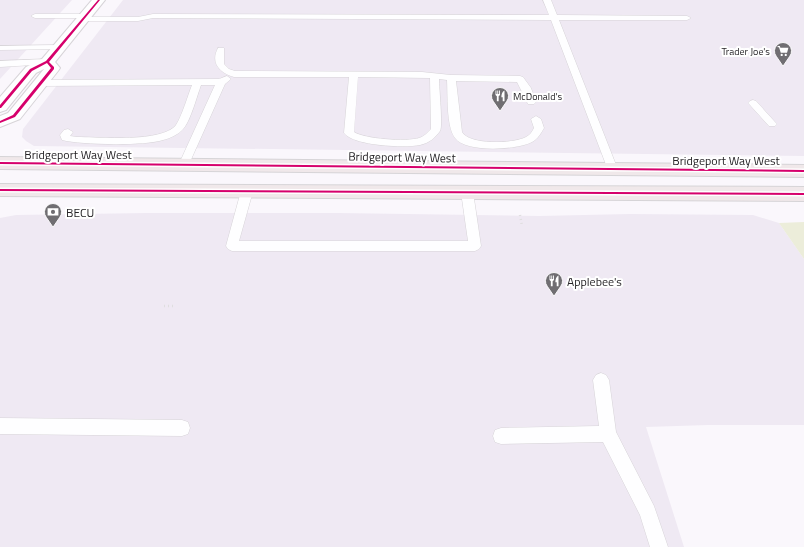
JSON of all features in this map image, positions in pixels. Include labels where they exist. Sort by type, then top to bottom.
[{"type":"main road","name":"Bridgeport Way West","points":[[0,163],[804,171]]},
{"type":"main road","points":[[0,190],[804,194]]},
{"type":"street","points":[[0,106],[31,70],[47,62],[99,0]]},
{"type":"street","points":[[0,122],[14,116],[53,68],[47,62]]},
{"type":"lane","points":[[547,0],[613,170]]},
{"type":"lane","points":[[35,16],[84,18],[138,18],[153,16],[687,18]]},
{"type":"lane","points":[[0,48],[59,47]]},
{"type":"lane","points":[[221,50],[219,56],[220,65],[226,71],[234,74],[422,75],[451,78],[520,79],[526,88],[531,102]]},
{"type":"lane","points":[[0,64],[47,62]]},
{"type":"lane","points":[[40,83],[221,82],[234,74]]},
{"type":"lane","points":[[354,74],[349,133],[356,138],[382,142],[419,142],[430,138],[436,129],[434,77]]},
{"type":"lane","points":[[451,78],[455,128],[457,135],[464,141],[506,144],[523,142],[534,137],[539,128],[536,119]]},
{"type":"lane","points":[[68,132],[65,135],[66,138],[77,140],[146,140],[160,138],[171,134],[180,126],[198,82]]},
{"type":"lane","points":[[184,164],[221,82]]},
{"type":"lane","points":[[753,103],[772,124]]},
{"type":"lane","points":[[247,191],[232,246],[475,246],[467,192]]},
{"type":"lane","points":[[601,380],[608,434],[648,512],[659,547]]},
{"type":"lane","points":[[0,426],[182,428]]},
{"type":"lane","points":[[501,436],[608,434]]},
{"type":"path","points":[[520,211],[522,226]]},
{"type":"path","points":[[164,306],[175,306]]},
{"type":"shaded area","points":[[0,0],[72,0],[0,79]]},
{"type":"shaded area","points":[[123,0],[804,0],[804,156],[34,146],[26,141],[22,137],[23,129]]},
{"type":"shaded area","points":[[338,213],[539,216],[630,214],[753,215],[779,223],[804,259],[804,425],[708,425],[646,427],[684,547],[0,547],[0,218],[16,215]]},
{"type":"green space","points":[[804,222],[804,259],[779,223]]},
{"type":"cycle path","points":[[0,107],[31,70],[47,62],[99,0]]},
{"type":"cycle path","points":[[0,122],[14,116],[53,68],[47,62]]},
{"type":"cycle path","points":[[0,163],[804,171]]},
{"type":"cycle path","points":[[0,190],[804,194]]},
{"type":"place","name":"Trader Joe's","points":[[783,66]]},
{"type":"place","name":"McDonald's","points":[[500,111]]},
{"type":"place","name":"BECU","points":[[53,227]]},
{"type":"place","name":"Applebee's","points":[[554,296]]}]
